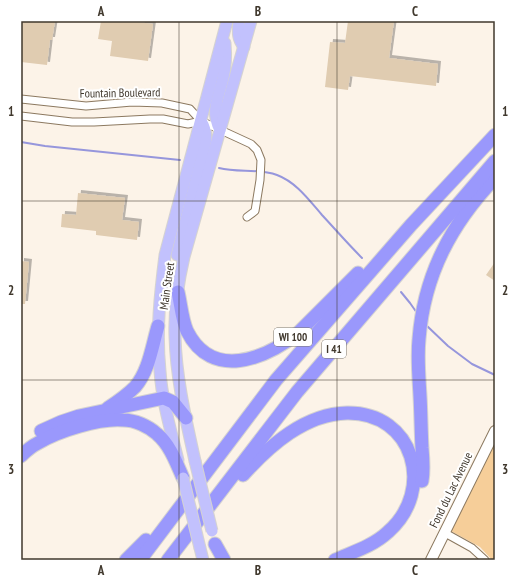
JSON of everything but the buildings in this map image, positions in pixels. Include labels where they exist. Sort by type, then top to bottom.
[{"type":"highway","name":"I 41","points":[[140,560],[276,380],[411,224],[495,136]]},
{"type":"highway","name":"I 41","points":[[168,560],[297,392],[495,161]]},
{"type":"highway","points":[[358,560],[392,539],[408,522],[419,501],[422,478],[418,353],[422,318],[430,281],[454,228],[470,206],[495,178]]},
{"type":"highway","name":"WI 100","points":[[178,287],[184,323],[188,332],[200,348],[219,360],[245,360],[278,347],[298,333],[379,252],[411,224]]},
{"type":"highway","points":[[103,412],[127,394],[139,381],[147,368],[158,326]]},
{"type":"highway","points":[[21,445],[36,434],[61,422],[164,398],[173,402],[186,418]]},
{"type":"highway","points":[[181,542],[259,457],[284,436],[313,420],[346,413],[367,415],[384,422],[406,446],[414,468],[413,490],[402,517],[388,533],[375,542],[335,560]]},
{"type":"highway","points":[[21,456],[36,443],[62,432],[92,424],[123,420],[136,422],[158,434],[171,452],[183,478]]},
{"type":"highway","points":[[126,560],[175,513]]},
{"type":"highway","points":[[215,544],[224,560]]},
{"type":"main road","points":[[239,21],[239,40],[244,47]]},
{"type":"main road","name":"Main Street","points":[[219,560],[186,418],[177,364],[175,321],[178,287],[184,257],[251,21]]},
{"type":"main road","points":[[220,130],[216,123],[215,114],[224,76],[226,26]]},
{"type":"main road","name":"Main Street","points":[[203,560],[164,398],[160,371],[158,326],[160,290],[165,255],[226,26]]},
{"type":"main road","points":[[178,287],[176,257],[206,138],[205,128],[201,121]]},
{"type":"street","name":"Fountain Boulevard","points":[[21,99],[86,106],[132,102],[162,102],[190,109],[201,121]]},
{"type":"street","points":[[21,116],[72,122],[163,119],[188,124],[201,121],[251,144],[260,155],[260,180],[255,210],[247,217]]},
{"type":"street","name":"Fond du Lac Avenue","points":[[431,560],[495,431]]},
{"type":"street","points":[[445,533],[472,548],[485,560]]},
{"type":"shaded area","points":[[495,443],[495,560],[492,560],[480,547],[451,531]]},
{"type":"waterway","points":[[21,142],[45,146],[180,160]]},
{"type":"waterway","points":[[219,168],[270,173],[284,178],[307,198],[362,258]]},
{"type":"waterway","points":[[401,292],[417,313]]},
{"type":"waterway","points":[[426,325],[448,346],[472,364],[495,375]]}]
